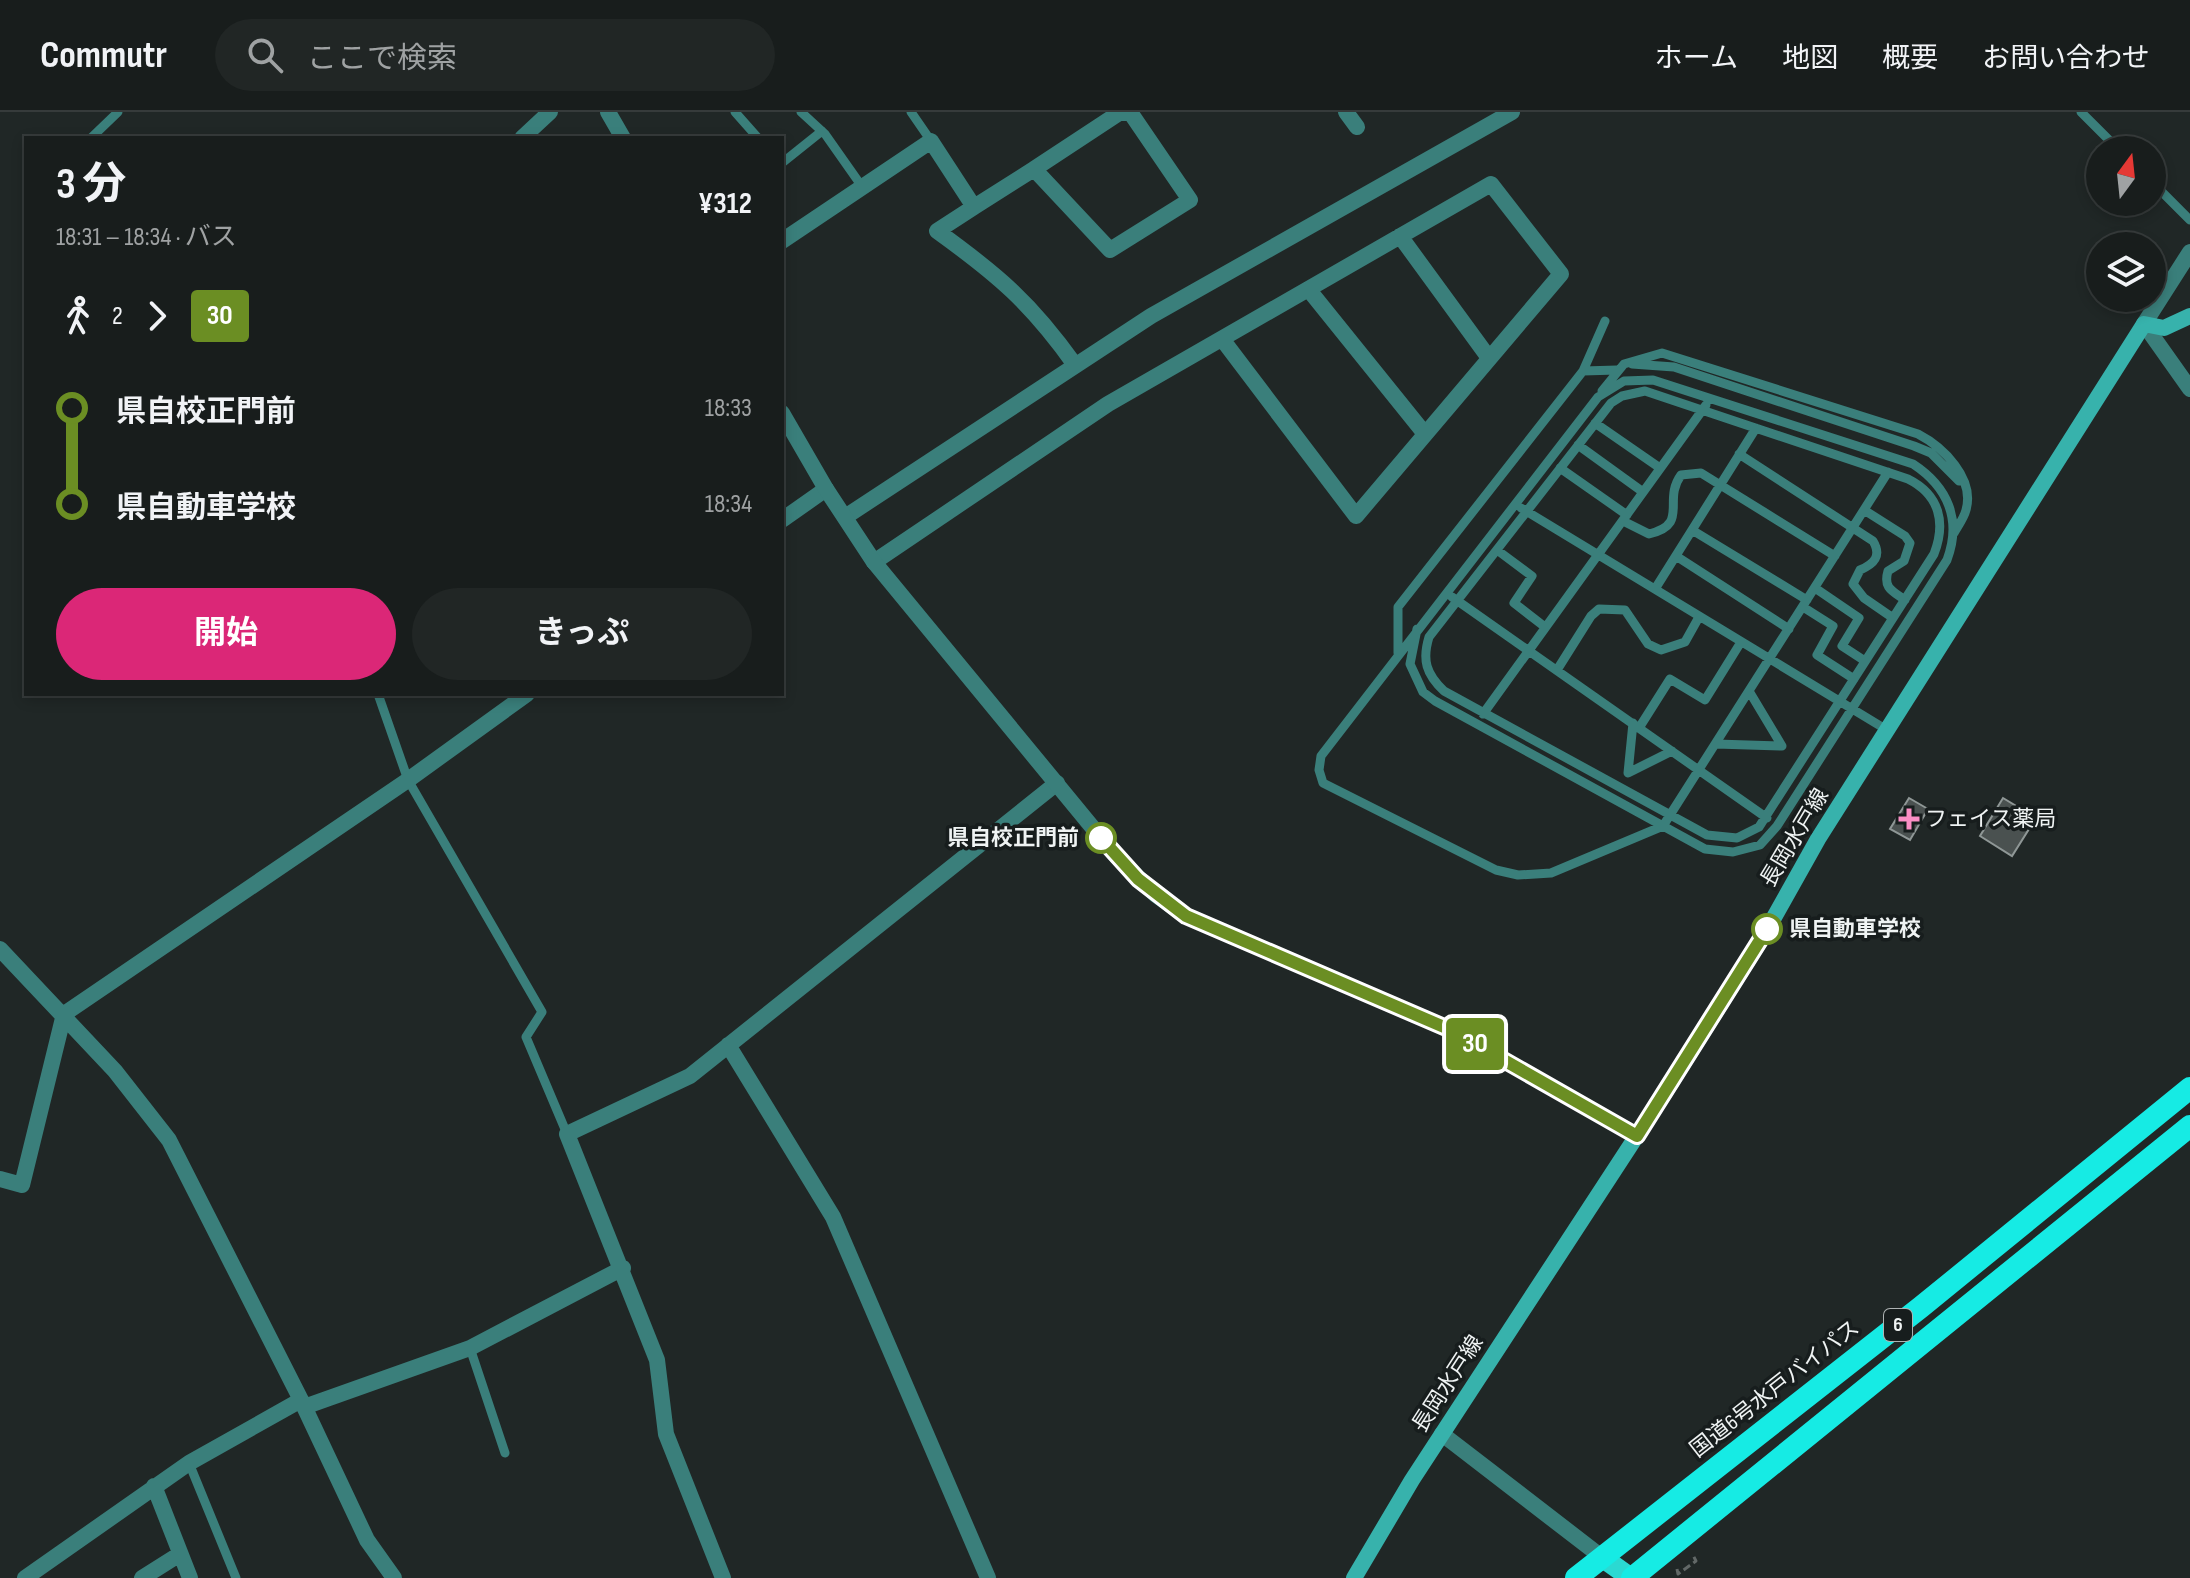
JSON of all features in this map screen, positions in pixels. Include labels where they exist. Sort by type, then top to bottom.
[{"type":"highway","name":"国道6号水戸バイパス","points":[[1576,1578],[2190,1088]]},
{"type":"highway","name":"6","points":[[1631,1578],[2190,1126]]},
{"type":"main road","points":[[2144,324],[2164,328],[2190,316]]},
{"type":"main road","name":"長岡水戸線","points":[[1354,1578],[1442,1434],[1637,1136],[1887,730],[2144,324]]},
{"type":"main road","points":[[1603,1558],[1631,1578]]},
{"type":"street","points":[[524,136],[550,112]]},
{"type":"street","points":[[608,112],[622,136]]},
{"type":"street","points":[[1346,112],[1357,127]]},
{"type":"street","points":[[845,517],[1164,308],[1512,112]]},
{"type":"street","points":[[1034,169],[1110,250],[1190,200],[1130,113],[1119,113],[937,231],[1008,284],[1039,315],[1075,365]]},
{"type":"street","points":[[784,240],[931,141],[974,207]]},
{"type":"street","points":[[874,562],[1108,404],[1491,184],[1561,274],[1356,516],[1222,339]]},
{"type":"street","points":[[1400,236],[1489,358]]},
{"type":"street","points":[[2190,252],[2144,324],[2190,389]]},
{"type":"street","points":[[1309,290],[1425,434]]},
{"type":"street","points":[[784,416],[826,489],[874,562],[1116,856],[1156,895],[1186,916],[1451,1030],[1637,1136]]},
{"type":"street","points":[[784,519],[826,489]]},
{"type":"street","points":[[0,1179],[22,1185],[64,1014],[408,780],[524,696]]},
{"type":"street","points":[[723,1578],[666,1434],[657,1360],[623,1268],[567,1134],[690,1076],[1057,783]]},
{"type":"street","points":[[0,949],[115,1071],[169,1140],[303,1404],[367,1540],[394,1578]]},
{"type":"street","points":[[728,1045],[833,1217],[988,1578]]},
{"type":"street","points":[[25,1578],[189,1463],[303,1404],[470,1348],[623,1268]]},
{"type":"street","points":[[1442,1434],[1603,1558]]},
{"type":"street","points":[[154,1486],[190,1578]]},
{"type":"street","points":[[142,1578],[180,1554]]},
{"type":"lane","points":[[93,136],[118,112]]},
{"type":"lane","points":[[735,112],[756,136]]},
{"type":"lane","points":[[801,112],[822,131],[863,188]]},
{"type":"lane","points":[[911,112],[931,141]]},
{"type":"lane","points":[[2081,112],[2105,136]]},
{"type":"lane","points":[[784,161],[822,131]]},
{"type":"lane","points":[[2166,196],[2190,220]]},
{"type":"lane","points":[[1398,653],[1398,607],[1583,371],[1605,321]]},
{"type":"lane","points":[[1417,629],[1410,664],[1423,692],[1663,826],[1718,852],[1760,845],[1777,826],[1947,560],[1954,534],[1967,508],[1964,486],[1952,460],[1937,444],[1918,434],[1662,353],[1620,367],[1583,371]]},
{"type":"lane","points":[[1620,367],[1321,756],[1319,770],[1323,783],[1496,870],[1518,875],[1551,873],[1663,826],[1888,472]]},
{"type":"lane","points":[[1598,397],[1624,381],[1640,378],[1913,464],[1945,494],[1954,534]]},
{"type":"lane","points":[[1634,392],[1659,395],[1888,472],[1921,485],[1932,497],[1941,525],[1934,554],[1765,817],[1751,833],[1722,839],[1707,835],[1444,691],[1426,668],[1424,654],[1429,637],[1595,423],[1611,403],[1634,392]]},
{"type":"lane","points":[[1476,723],[1711,398]]},
{"type":"lane","points":[[1595,423],[1660,468]]},
{"type":"lane","points":[[1655,589],[1756,428]]},
{"type":"lane","points":[[1578,445],[1643,492]]},
{"type":"lane","points":[[1739,454],[1873,541],[1878,549],[1871,565],[1855,576],[1856,592],[1893,618]]},
{"type":"lane","points":[[1560,468],[1649,534],[1663,531],[1674,516],[1671,495],[1681,475],[1701,473],[1835,556]]},
{"type":"lane","points":[[1515,504],[1887,730]]},
{"type":"lane","points":[[1864,510],[1905,536],[1910,543],[1904,561],[1888,571],[1885,581],[1889,589],[1905,600]]},
{"type":"lane","points":[[1692,530],[1805,603],[1833,626],[1817,655],[1854,679]]},
{"type":"lane","points":[[1497,550],[1532,576],[1514,603],[1545,627]]},
{"type":"lane","points":[[1676,556],[1789,629]]},
{"type":"lane","points":[[1815,588],[1859,618],[1842,646],[1865,661]]},
{"type":"lane","points":[[1446,592],[1777,826]]},
{"type":"lane","points":[[1557,670],[1591,616],[1599,609],[1625,610],[1648,644],[1661,650],[1685,642],[1699,617]]},
{"type":"lane","points":[[1672,751],[1628,773],[1636,726],[1670,679],[1705,700],[1741,642]]},
{"type":"lane","points":[[1716,744],[1782,746],[1749,691]]},
{"type":"lane","points":[[379,696],[408,780],[542,1012],[526,1037],[567,1134]]},
{"type":"lane","points":[[470,1348],[505,1453]]},
{"type":"lane","points":[[189,1463],[236,1578]]},
{"type":"path","points":[[1688,1560],[1675,1571],[1678,1574],[1696,1561],[1691,1553]]},
{"type":"building","name":"フェイス薬局","points":[[1909,798],[1928,809],[1910,840],[1890,829]]},
{"type":"building","points":[[2003,798],[2036,818],[2012,856],[1980,836]]},
{"type":"bus line","name":"30","points":[[1101,838],[1138,879],[1186,916],[1286,962],[1451,1030],[1637,1136],[1767,929]]},
{"type":"place","name":"フェイス薬局","points":[[1909,819]]},
{"type":"place","name":"県自校正門前","points":[[1101,838]]},
{"type":"place","name":"県自動車学校","points":[[1767,929]]}]
